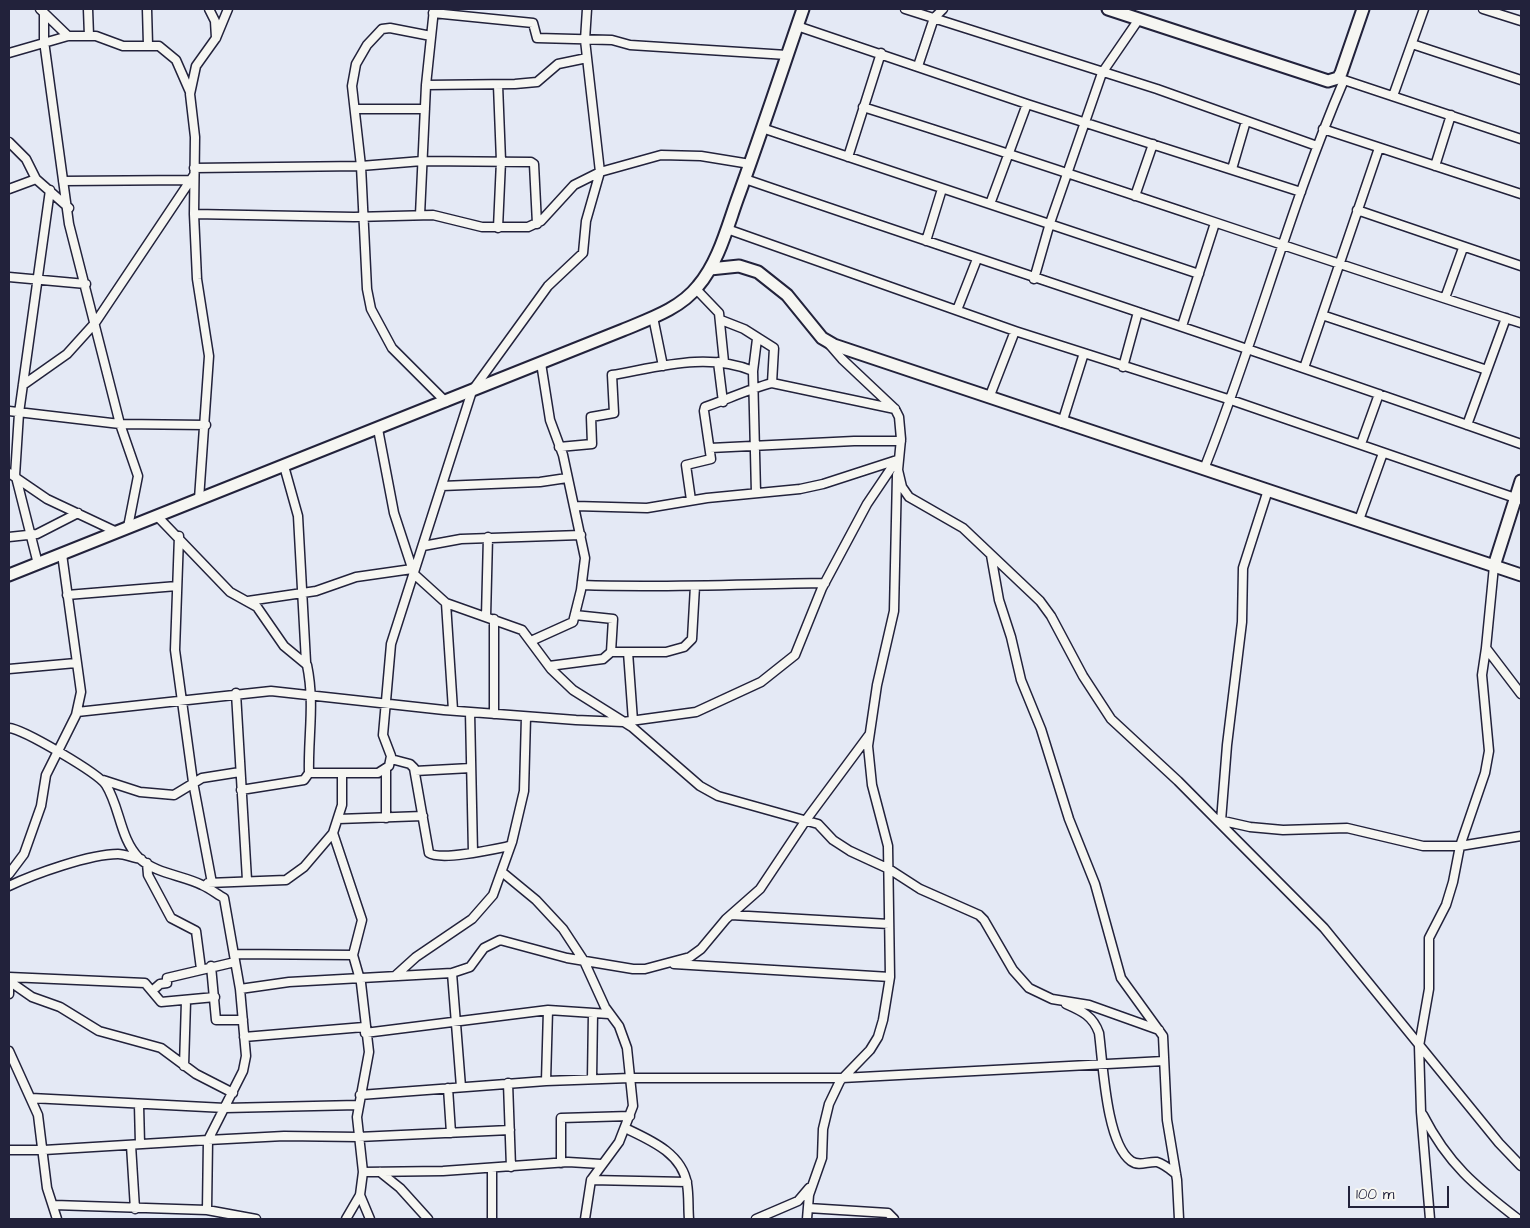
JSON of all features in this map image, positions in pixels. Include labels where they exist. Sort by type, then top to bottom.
[{"type":"street","points":[[88,9],[89,36]]},
{"type":"street","points":[[147,9],[148,44]]},
{"type":"street","points":[[209,9],[215,21],[216,38]]},
{"type":"street","points":[[190,94],[196,66],[216,38],[228,9]]},
{"type":"street","points":[[386,818],[386,770],[391,759],[384,739],[391,644],[472,391],[548,286],[581,256],[588,214],[600,172],[585,40],[587,9]]},
{"type":"street","points":[[9,575],[446,402],[653,317],[673,306],[696,289],[710,269],[745,179],[803,9]]},
{"type":"street","points":[[905,9],[1157,89],[1317,146]]},
{"type":"street","points":[[918,66],[934,18],[943,9]]},
{"type":"street","points":[[1112,9],[1322,80],[1341,79],[1521,139]]},
{"type":"street","points":[[1204,469],[1231,400],[1341,79],[1363,9]]},
{"type":"street","points":[[1394,96],[1424,9]]},
{"type":"street","points":[[1483,9],[1499,11],[1521,21]]},
{"type":"street","points":[[42,11],[68,36]]},
{"type":"street","points":[[42,11],[44,41],[70,224],[120,424],[138,476],[123,530]]},
{"type":"street","points":[[420,215],[426,85],[433,11],[531,23],[534,25],[538,38],[612,40],[630,45],[787,55]]},
{"type":"street","points":[[1034,278],[1050,223],[1102,73],[1139,19]]},
{"type":"street","points":[[797,26],[881,53],[1026,104],[1301,192]]},
{"type":"street","points":[[431,36],[390,28],[382,29],[367,45],[354,71],[352,86],[361,166],[367,289],[372,310],[392,348],[446,402]]},
{"type":"street","points":[[9,53],[44,41],[68,36],[89,36],[123,46],[148,44],[159,46],[172,54],[190,94],[195,137],[193,174],[198,289],[209,347],[206,425],[199,499]]},
{"type":"street","points":[[1412,44],[1521,80]]},
{"type":"street","points":[[848,157],[881,53]]},
{"type":"street","points":[[426,85],[498,85],[537,82],[558,64],[587,58]]},
{"type":"street","points":[[498,85],[501,161],[498,228]]},
{"type":"street","points":[[990,204],[1010,153],[1026,104]]},
{"type":"street","points":[[863,107],[1010,153],[1215,223],[1521,323]]},
{"type":"street","points":[[355,109],[425,109]]},
{"type":"street","points":[[1435,166],[1451,116]]},
{"type":"street","points":[[1232,169],[1246,121]]},
{"type":"street","points":[[762,128],[1199,274]]},
{"type":"street","points":[[1323,129],[1521,194]]},
{"type":"street","points":[[9,142],[26,159],[36,179],[69,208]]},
{"type":"street","points":[[1135,196],[1153,144]]},
{"type":"street","points":[[1304,368],[1379,148]]},
{"type":"street","points":[[194,214],[363,217],[420,215],[441,216],[469,224],[498,228],[528,227],[537,224],[574,185],[600,172],[661,155],[701,156],[750,164]]},
{"type":"street","points":[[63,181],[361,166],[422,161],[534,163],[537,224]]},
{"type":"street","points":[[23,385],[67,354],[95,324],[193,174]]},
{"type":"street","points":[[9,189],[36,179]]},
{"type":"street","points":[[745,179],[976,259],[1182,326],[1521,444]]},
{"type":"street","points":[[926,241],[942,189]]},
{"type":"street","points":[[38,564],[32,535],[13,475],[19,413],[50,190]]},
{"type":"street","points":[[1357,210],[1463,248],[1521,265]]},
{"type":"street","points":[[1182,326],[1215,223]]},
{"type":"street","points":[[727,229],[1016,331],[1123,367],[1231,400],[1518,499]]},
{"type":"street","points":[[1445,298],[1463,248]]},
{"type":"street","points":[[957,310],[976,259]]},
{"type":"street","points":[[710,269],[739,266],[758,272],[787,296],[842,360],[895,409],[899,417],[901,441],[897,460],[898,470],[902,487],[909,497],[957,523],[1046,609],[1083,676],[1106,712],[1218,820],[1324,928],[1499,1143],[1521,1166]]},
{"type":"street","points":[[9,277],[86,284]]},
{"type":"street","points":[[696,289],[718,310],[721,320],[723,402]]},
{"type":"street","points":[[1123,367],[1138,312]]},
{"type":"street","points":[[1322,315],[1487,370]]},
{"type":"street","points":[[653,317],[663,366]]},
{"type":"street","points":[[1467,425],[1506,318]]},
{"type":"street","points":[[721,320],[744,330],[774,350],[772,383]]},
{"type":"street","points":[[989,398],[1016,331]]},
{"type":"street","points":[[756,493],[753,371],[757,339]]},
{"type":"street","points":[[828,342],[1062,423],[1521,575]]},
{"type":"street","points":[[1062,423],[1084,353]]},
{"type":"street","points":[[559,447],[592,444],[590,417],[615,412],[611,376],[693,361],[721,362],[753,371]]},
{"type":"street","points":[[531,641],[572,623],[582,585],[585,558],[575,506],[550,420],[541,363]]},
{"type":"street","points":[[691,500],[686,465],[710,460],[704,409],[754,388],[772,383],[895,409]]},
{"type":"street","points":[[1362,444],[1379,394]]},
{"type":"street","points":[[9,412],[120,424],[206,425]]},
{"type":"street","points":[[378,429],[394,513],[413,572],[446,603],[522,630],[549,666],[580,696],[632,727],[691,779],[709,791],[818,824],[839,845],[889,869],[920,889],[979,915],[1021,981],[1037,993],[1060,1001],[1092,1018],[1099,1033],[1109,1118],[1130,1161],[1139,1164],[1153,1162],[1162,1164],[1176,1174]]},
{"type":"street","points":[[710,448],[756,444],[901,441]]},
{"type":"street","points":[[1359,520],[1383,453]]},
{"type":"street","points":[[575,506],[639,508],[691,500],[800,489],[823,484],[897,460]]},
{"type":"street","points":[[77,712],[236,693],[276,691],[470,712],[623,722],[696,712],[761,682],[795,654],[824,583],[867,504],[897,460]]},
{"type":"street","points":[[242,790],[304,780],[309,774],[308,745],[312,727],[312,696],[306,662],[298,516],[284,466]]},
{"type":"street","points":[[756,1219],[798,1201],[812,1184],[820,1167],[823,1129],[829,1104],[842,1078],[870,1050],[878,1037],[883,1020],[890,977],[888,840],[872,785],[868,746],[877,685],[894,611],[895,487],[898,470]]},
{"type":"street","points":[[13,475],[47,499],[123,530]]},
{"type":"street","points":[[442,486],[540,482],[567,478]]},
{"type":"street","points":[[1430,1219],[1421,1112],[1419,1046],[1429,989],[1429,938],[1446,905],[1453,882],[1460,846],[1485,773],[1489,751],[1482,675],[1494,566],[1518,499],[1521,481]]},
{"type":"street","points":[[1218,820],[1242,622],[1244,568],[1268,490]]},
{"type":"street","points":[[9,537],[32,535],[78,513]]},
{"type":"street","points":[[158,516],[230,592],[248,601],[260,610],[284,646],[306,662]]},
{"type":"street","points":[[423,546],[461,539],[581,534]]},
{"type":"street","points":[[179,536],[174,641],[193,782],[212,883]]},
{"type":"street","points":[[486,616],[488,537]]},
{"type":"street","points":[[9,874],[24,854],[41,806],[46,775],[77,712],[81,689],[62,554]]},
{"type":"street","points":[[991,555],[1000,604],[1011,637],[1021,680],[1049,751],[1076,839],[1095,884],[1121,978],[1159,1030],[1164,1042],[1167,1120],[1176,1174],[1179,1219]]},
{"type":"street","points":[[248,601],[323,590],[356,577],[413,572]]},
{"type":"street","points":[[582,585],[695,586],[738,583],[824,583]]},
{"type":"street","points":[[67,595],[177,586]]},
{"type":"street","points":[[549,666],[603,659],[611,652],[677,650],[692,639],[695,586]]},
{"type":"street","points":[[446,603],[453,710]]},
{"type":"street","points":[[575,615],[613,619],[611,652]]},
{"type":"street","points":[[494,619],[494,714]]},
{"type":"street","points":[[1486,648],[1521,694]]},
{"type":"street","points":[[628,652],[633,721]]},
{"type":"street","points":[[9,669],[76,663]]},
{"type":"street","points":[[236,693],[247,880]]},
{"type":"street","points":[[470,712],[473,853]]},
{"type":"street","points":[[395,976],[416,957],[480,911],[493,895],[510,846],[525,783],[526,717]]},
{"type":"street","points":[[9,728],[24,732],[86,768],[101,779],[128,790],[166,795],[179,793],[193,782],[240,772]]},
{"type":"street","points":[[667,964],[695,954],[730,915],[760,888],[806,820],[870,734]]},
{"type":"street","points":[[391,759],[410,764],[415,771],[429,853],[437,855],[473,853],[510,846]]},
{"type":"street","points":[[415,771],[470,768]]},
{"type":"street","points":[[309,774],[378,773],[386,770]]},
{"type":"street","points":[[201,884],[289,878],[304,867],[333,832],[342,806],[342,773]]},
{"type":"street","points":[[101,779],[111,796],[129,843],[144,861],[148,875],[171,918],[196,931],[202,969]]},
{"type":"street","points":[[338,819],[423,816]]},
{"type":"street","points":[[1218,820],[1250,827],[1283,830],[1347,828],[1415,845],[1460,846],[1521,836]]},
{"type":"street","points":[[333,832],[362,920],[353,955],[360,979],[368,1060],[358,1106],[358,1137],[363,1172],[360,1195],[346,1219]]},
{"type":"street","points":[[9,886],[40,874],[101,856],[120,854],[144,861],[172,875],[201,884],[224,898],[240,989],[245,1063],[233,1093],[208,1140],[208,1210]]},
{"type":"street","points":[[502,872],[553,917],[584,961],[609,1014],[619,1026],[624,1038],[633,1094],[630,1116],[619,1142],[591,1180],[585,1219]]},
{"type":"street","points":[[730,915],[889,924]]},
{"type":"street","points":[[240,989],[289,982],[452,973],[470,967],[484,948],[496,941],[507,941],[584,961],[632,969],[667,964],[890,977]]},
{"type":"street","points":[[152,991],[160,984],[167,983],[167,978],[235,958],[353,955]]},
{"type":"street","points":[[211,966],[217,1021],[243,1020]]},
{"type":"street","points":[[452,973],[454,1023],[461,1087]]},
{"type":"street","points":[[9,979],[145,983],[160,1002],[214,997]]},
{"type":"street","points":[[9,979],[9,994]]},
{"type":"street","points":[[9,979],[32,997],[60,1007],[99,1031],[161,1048],[184,1066],[233,1093]]},
{"type":"street","points":[[184,1066],[186,1001]]},
{"type":"street","points":[[1060,1001],[1089,1005],[1159,1030]]},
{"type":"street","points":[[244,1037],[454,1023],[548,1010],[609,1014]]},
{"type":"street","points":[[546,1081],[548,1010]]},
{"type":"street","points":[[592,1080],[593,1013]]},
{"type":"street","points":[[9,1051],[38,1115],[44,1150],[47,1188],[57,1219]]},
{"type":"street","points":[[360,1095],[546,1081],[630,1078],[842,1078],[1164,1061]]},
{"type":"street","points":[[508,1083],[511,1167]]},
{"type":"street","points":[[448,1088],[450,1133]]},
{"type":"street","points":[[31,1098],[225,1108],[358,1106]]},
{"type":"street","points":[[139,1105],[140,1144]]},
{"type":"street","points":[[1421,1112],[1436,1142],[1460,1172],[1518,1219]]},
{"type":"street","points":[[561,1163],[561,1118],[630,1116]]},
{"type":"street","points":[[625,1128],[662,1147],[682,1170],[687,1182],[689,1219]]},
{"type":"street","points":[[9,1150],[44,1150],[284,1136],[358,1137],[510,1130]]},
{"type":"street","points":[[131,1145],[135,1209]]},
{"type":"street","points":[[363,1172],[492,1168],[561,1163],[601,1164]]},
{"type":"street","points":[[492,1168],[492,1219]]},
{"type":"street","points":[[380,1172],[400,1188],[428,1219]]},
{"type":"street","points":[[591,1180],[687,1182]]},
{"type":"street","points":[[807,1219],[812,1184]]},
{"type":"street","points":[[360,1195],[370,1219]]},
{"type":"street","points":[[54,1205],[208,1210],[256,1219]]},
{"type":"street","points":[[808,1208],[888,1213],[894,1219]]}]
